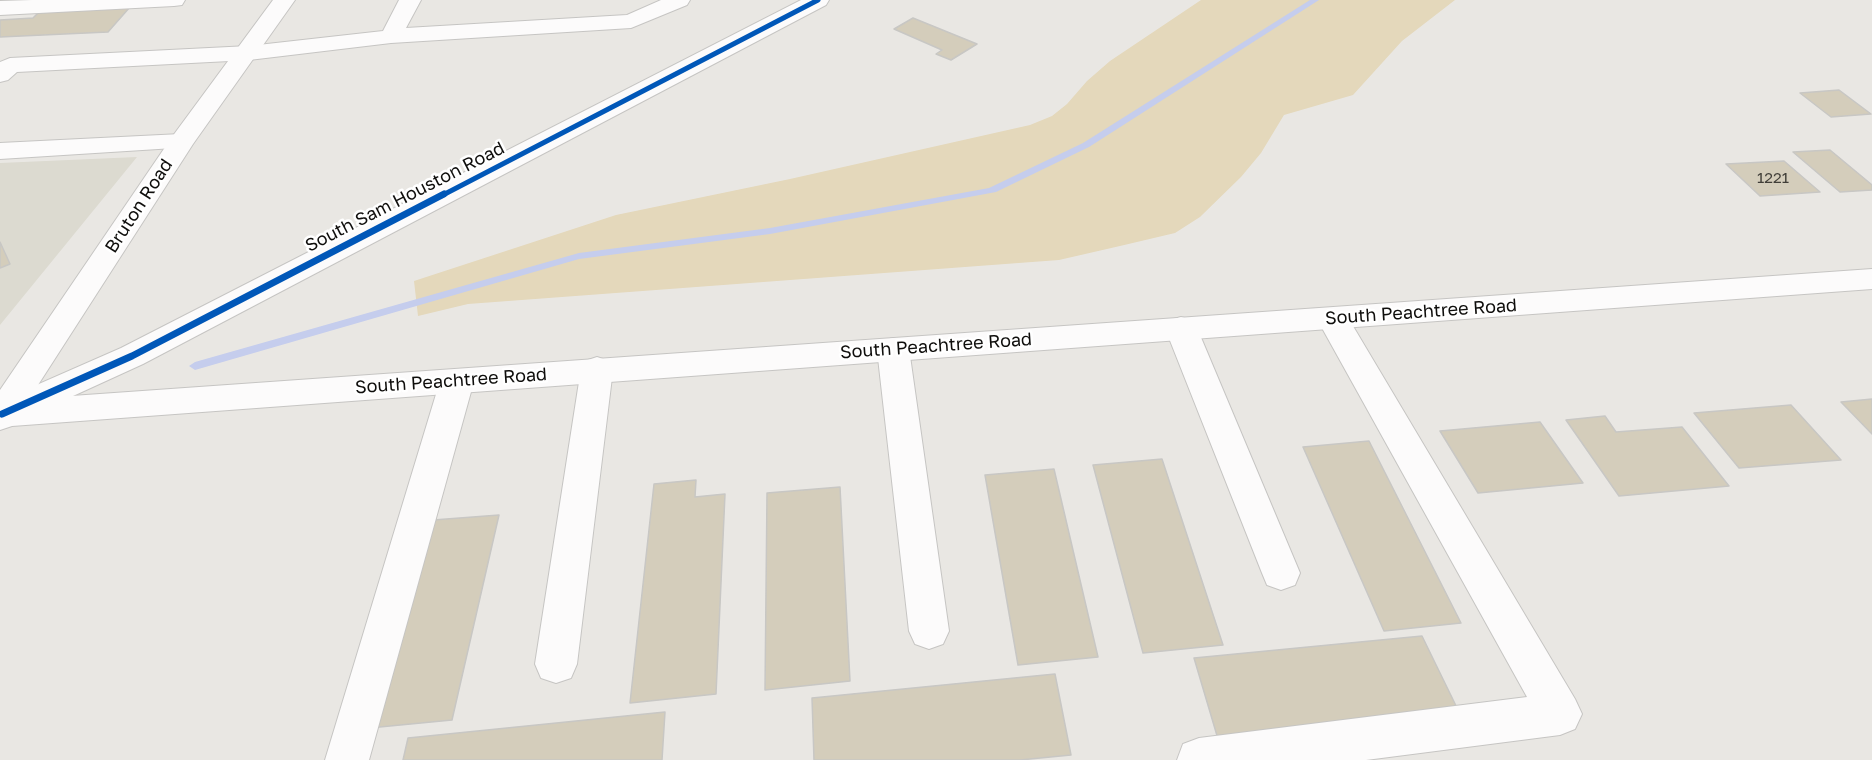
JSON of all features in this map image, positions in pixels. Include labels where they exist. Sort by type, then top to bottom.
[{"type":"main road","points":[[0,8],[174,0]]},
{"type":"main road","name":"Bruton Road","points":[[1,415],[181,142],[284,0]]},
{"type":"main road","points":[[391,36],[410,0]]},
{"type":"main road","points":[[0,75],[10,65],[246,53],[356,43],[391,36],[631,21],[679,0]]},
{"type":"main road","name":"South Sam Houston Road","points":[[1,415],[132,356],[818,0]]},
{"type":"main road","points":[[0,151],[181,142]]},
{"type":"main road","name":"South Peachtree Road","points":[[1,415],[597,369],[1333,319],[1872,279]]},
{"type":"main road","points":[[1199,760],[1560,714],[1333,319]]},
{"type":"main road","points":[[1181,328],[1281,573]]},
{"type":"main road","points":[[893,349],[929,631]]},
{"type":"main road","points":[[556,664],[597,369]]},
{"type":"main road","points":[[347,760],[457,381]]},
{"type":"shaded area","points":[[1201,0],[1455,0],[1402,41],[1353,95],[1284,115],[1261,153],[1241,177],[1200,217],[1175,233],[1059,260],[468,304],[418,316],[414,281],[616,215],[1030,125],[1052,116],[1110,61]]},
{"type":"shaded area","points":[[137,157],[0,325],[0,163]]},
{"type":"building","points":[[130,7],[108,32],[0,37],[0,20],[33,18],[40,11]]},
{"type":"building","points":[[913,18],[977,44],[951,60],[936,54],[942,50],[894,29]]},
{"type":"building","points":[[1839,90],[1871,114],[1831,117],[1800,93]]},
{"type":"building","points":[[1830,150],[1872,185],[1872,190],[1840,192],[1793,152]]},
{"type":"building","points":[[1784,161],[1820,192],[1760,196],[1726,164]]},
{"type":"building","points":[[0,242],[10,264],[0,268]]},
{"type":"building","points":[[1872,399],[1872,434],[1841,402]]},
{"type":"building","points":[[1791,405],[1841,460],[1739,468],[1694,413]]},
{"type":"building","points":[[1605,416],[1616,432],[1682,427],[1729,486],[1619,496],[1566,420]]},
{"type":"building","points":[[1540,422],[1583,483],[1478,493],[1440,431]]},
{"type":"building","points":[[1369,441],[1461,623],[1384,631],[1303,447]]},
{"type":"building","points":[[1162,459],[1223,645],[1143,653],[1093,465]]},
{"type":"building","points":[[1054,469],[1098,657],[1018,665],[985,475]]},
{"type":"building","points":[[696,480],[695,497],[725,494],[716,694],[630,703],[654,484]]},
{"type":"building","points":[[840,487],[850,681],[765,690],[767,493]]},
{"type":"building","points":[[499,515],[452,720],[359,729],[420,521]]},
{"type":"building","points":[[1422,636],[1460,714],[1218,739],[1194,658]]},
{"type":"building","points":[[1055,674],[1071,755],[1020,760],[814,760],[812,698]]},
{"type":"building","points":[[665,712],[662,760],[403,760],[408,738]]},
{"type":"waterway","points":[[195,366],[579,256],[770,231],[992,190],[1086,145],[1315,0]]},
{"type":"cycle path","points":[[2,414],[132,356],[818,0]]}]
